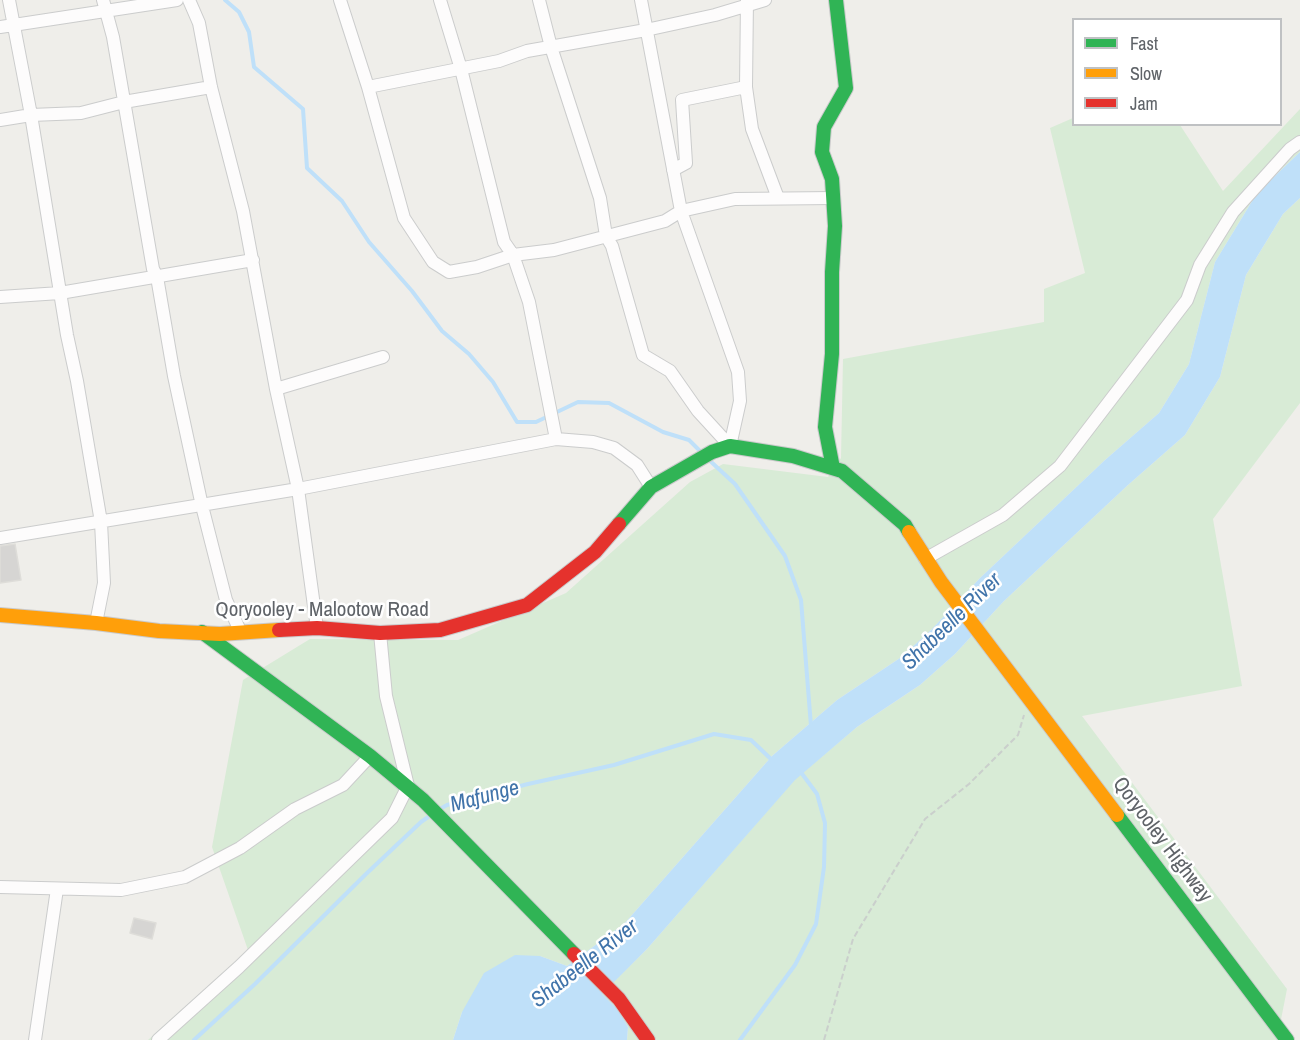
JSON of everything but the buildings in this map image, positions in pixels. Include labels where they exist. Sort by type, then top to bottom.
[{"type":"street","points":[[9,0],[101,522],[104,583],[96,623]]},
{"type":"street","points":[[0,27],[105,6],[177,0]]},
{"type":"street","points":[[189,0],[199,23],[211,87],[243,211],[253,260],[276,389],[298,489],[317,628]]},
{"type":"street","points":[[340,0],[369,87],[404,218],[433,262],[449,272],[477,267],[513,255],[554,250],[665,221],[681,211],[735,199],[834,198]]},
{"type":"street","points":[[440,0],[461,69],[504,242],[513,255],[529,302],[551,404],[550,410],[556,439]]},
{"type":"street","points":[[539,0],[551,47],[600,198],[606,236],[612,246],[644,355],[670,371],[698,411],[730,446],[793,456],[842,471],[905,525],[925,559],[1003,515],[1060,466],[1187,300],[1200,265],[1233,212],[1290,149],[1300,142]]},
{"type":"street","points":[[641,0],[681,211],[738,372],[740,401],[730,446]]},
{"type":"street","points":[[369,87],[499,61],[527,51],[716,15],[747,2],[765,0]]},
{"type":"street","points":[[832,468],[825,427],[832,354],[832,272],[836,226],[832,179],[822,152],[824,128],[846,88],[836,0]]},
{"type":"street","points":[[747,2],[746,87],[752,129],[778,198]]},
{"type":"street","points":[[105,6],[113,37],[153,269],[157,277],[174,376],[202,506],[226,600],[241,633]]},
{"type":"street","points":[[0,120],[31,115],[81,114],[124,102],[211,87]]},
{"type":"street","points":[[673,170],[686,163],[682,100],[746,87]]},
{"type":"street","points":[[0,297],[60,293],[253,260]]},
{"type":"street","points":[[276,389],[383,357]]},
{"type":"street","points":[[0,538],[298,489],[556,439],[593,442],[614,448],[637,465],[651,487]]},
{"type":"street","name":"Qoryooley - Malootow Road","points":[[0,615],[220,634],[317,628],[380,633],[440,630],[527,605],[595,552],[651,487],[712,452],[730,446]]},
{"type":"street","name":"Qoryooley Highway","points":[[925,559],[1287,1040]]},
{"type":"street","points":[[201,632],[408,786],[619,999],[648,1040]]},
{"type":"street","points":[[158,1040],[239,967],[392,818],[408,786],[386,696],[380,633]]},
{"type":"street","points":[[0,887],[121,890],[185,877],[240,848],[294,809],[343,785],[370,756]]},
{"type":"street","points":[[35,1040],[57,889]]},
{"type":"path","points":[[824,1040],[854,939],[926,819],[969,784],[1018,735],[1029,698]]},
{"type":"green space","points":[[1300,109],[1300,152],[1257,193],[1215,262],[1189,364],[1159,413],[1105,460],[980,578],[931,630],[900,658],[837,700],[772,756],[624,924],[567,966],[540,956],[462,1012],[453,1040],[148,1040],[248,950],[212,847],[243,680],[310,639],[458,640],[566,593],[690,482],[723,464],[828,477],[841,458],[843,359],[1044,322],[1044,289],[1085,273],[1050,128],[1072,118],[1072,126],[1181,126],[1223,191]]},
{"type":"green space","points":[[1300,198],[1300,403],[1213,519],[1242,686],[1082,716],[1287,989],[1277,1040],[627,1040],[628,1027],[601,994],[647,949],[795,779],[857,727],[920,685],[955,654],[1004,601],[1185,435],[1220,377],[1246,275],[1283,214]]},
{"type":"water","name":"Shabeelle River","points":[[1300,152],[1300,198],[1283,214],[1246,275],[1220,377],[1185,435],[1004,601],[955,654],[920,685],[857,727],[795,780],[647,949],[602,994],[618,1010],[628,1027],[627,1040],[453,1040],[462,1012],[484,973],[515,955],[540,956],[567,966],[624,924],[772,756],[837,700],[900,658],[931,630],[980,578],[1105,460],[1159,413],[1189,364],[1215,262],[1257,193]]},
{"type":"waterway","points":[[225,0],[239,12],[249,32],[254,67],[303,109],[307,168],[342,201],[369,242],[412,291],[442,331],[469,354],[493,382],[517,422],[536,422],[578,402],[609,403],[663,432],[689,440],[702,453]]},
{"type":"waterway","points":[[708,459],[735,484],[785,556],[801,600],[811,726]]},
{"type":"waterway","name":"Mafunge","points":[[440,809],[447,805],[528,784],[614,765],[714,734],[751,740],[773,761]]},
{"type":"waterway","points":[[740,1040],[795,965],[816,924],[824,867],[825,823],[817,794],[800,771]]},
{"type":"waterway","name":"Mafunge","points":[[194,1040],[255,984],[366,874],[431,815]]},
{"type":"traffic: fast","points":[[833,468],[825,427],[832,354],[832,272],[835,226],[832,179],[822,152],[824,127],[846,88],[836,0]]},
{"type":"traffic: fast","points":[[619,524],[651,487],[712,452],[730,446],[793,456],[842,471],[905,525],[909,532]]},
{"type":"traffic: fast","points":[[202,632],[370,756],[423,800],[574,954]]},
{"type":"traffic: fast","points":[[1117,815],[1287,1040]]},
{"type":"traffic: slow","points":[[909,532],[941,582],[1117,815]]},
{"type":"traffic: slow","points":[[0,615],[159,631],[220,634],[279,630]]},
{"type":"traffic: jam","points":[[279,630],[317,628],[380,633],[440,630],[527,605],[595,552],[619,524]]},
{"type":"traffic: jam","points":[[574,954],[619,999],[648,1040]]}]
